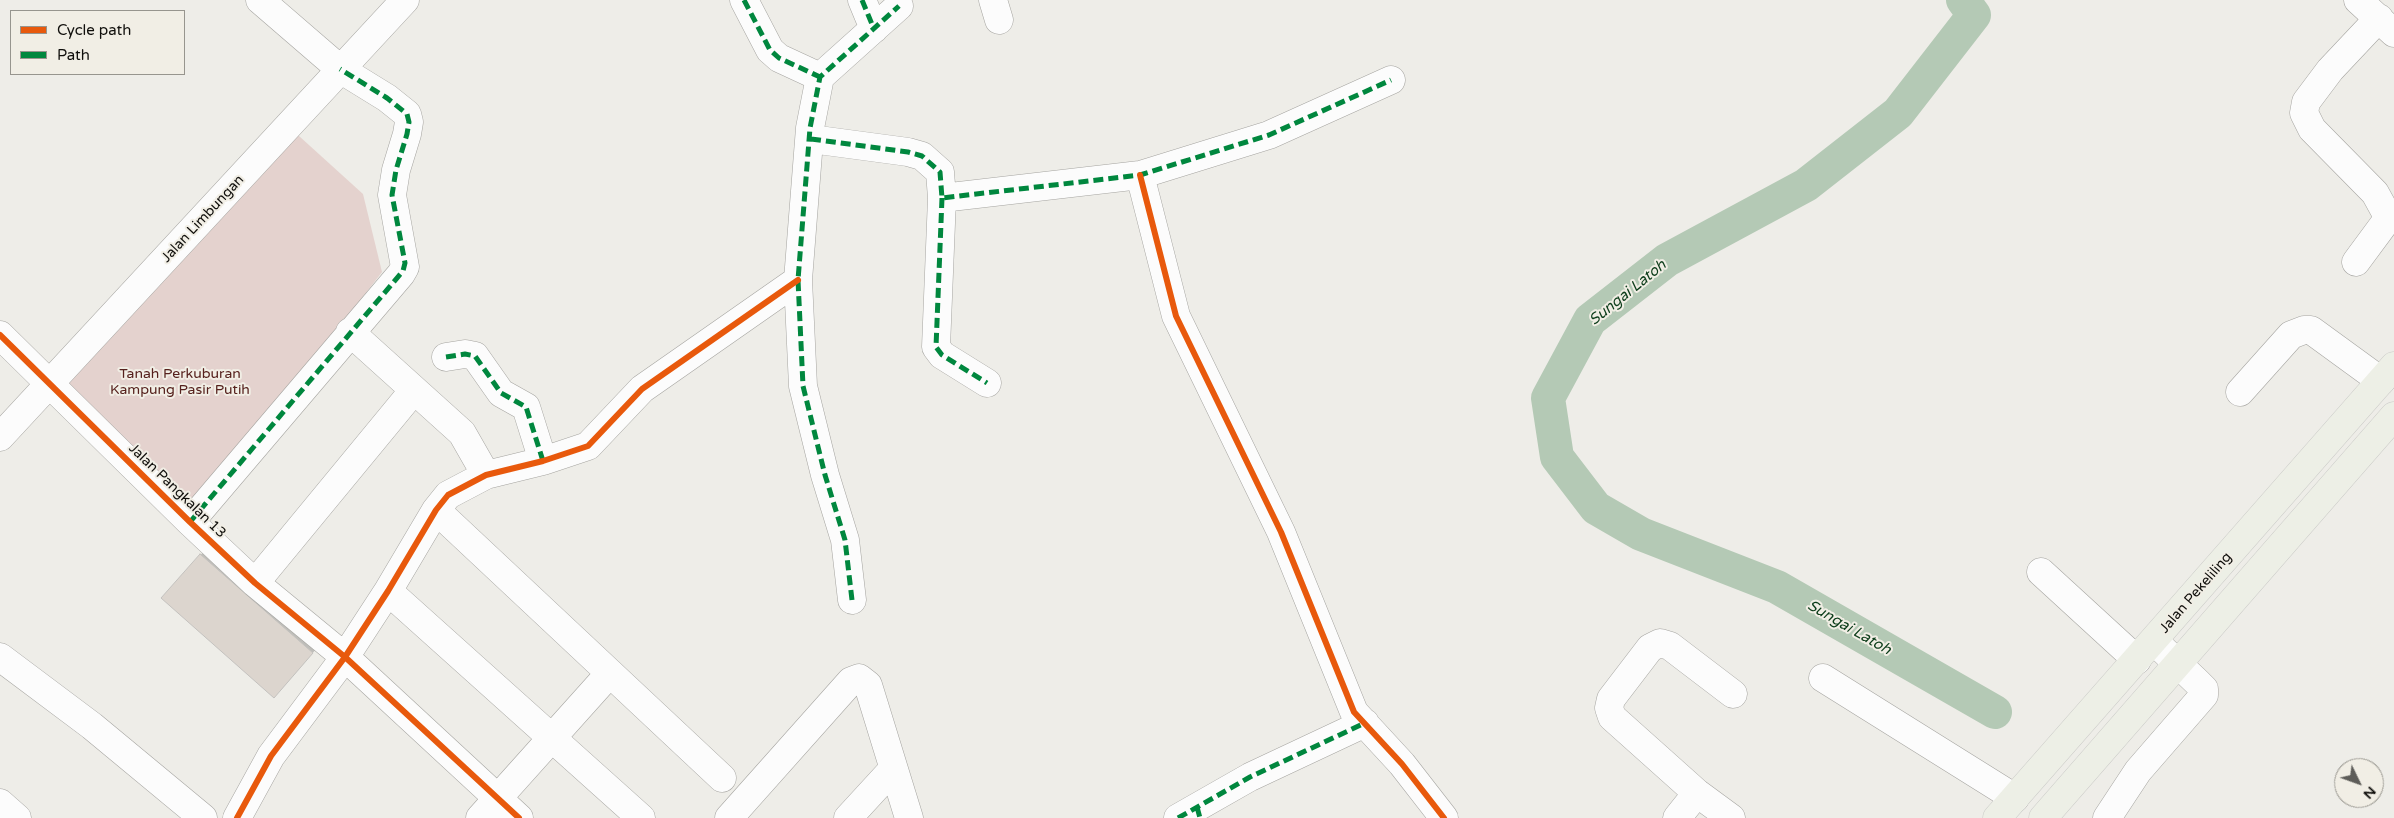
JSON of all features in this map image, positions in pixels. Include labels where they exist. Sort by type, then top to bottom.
[{"type":"main road","name":"Jalan Pekeliling","points":[[2006,808],[2387,373]]},
{"type":"main road","points":[[2043,818],[2177,662],[2391,427]]},
{"type":"street","points":[[190,522],[350,332],[404,271],[405,263],[392,195],[396,170],[409,122],[407,114],[398,106],[340,70],[260,0]]},
{"type":"street","name":"Jalan Limbungan","points":[[0,437],[405,0]]},
{"type":"street","points":[[744,0],[770,50],[779,58],[820,77]]},
{"type":"street","points":[[862,0],[874,28]]},
{"type":"street","points":[[2356,262],[2387,220],[2386,213],[2375,193],[2312,130],[2304,113],[2306,102],[2330,70],[2386,26],[2358,0]]},
{"type":"street","points":[[852,600],[846,540],[825,475],[803,386],[798,280],[811,118],[820,77],[899,6]]},
{"type":"street","points":[[942,198],[1140,175],[1269,135],[1391,80]]},
{"type":"street","points":[[810,139],[908,152],[922,156],[940,172],[942,198],[936,347],[942,355],[987,383]]},
{"type":"street","points":[[1140,175],[1176,316],[1281,532],[1354,712],[1402,764],[1444,818]]},
{"type":"street","points":[[237,818],[271,756],[345,657],[388,591],[436,510],[448,496],[486,475],[543,461],[588,446],[642,389],[798,280]]},
{"type":"street","points":[[2240,392],[2290,335],[2304,330],[2312,330],[2387,373]]},
{"type":"street","points":[[350,332],[462,433],[486,475]]},
{"type":"street","name":"Jalan Pangkalan 13","points":[[0,335],[190,522],[255,583],[345,657],[488,808],[519,818]]},
{"type":"street","points":[[446,358],[465,354],[475,356],[501,393],[526,407],[543,461]]},
{"type":"street","points":[[255,583],[414,390]]},
{"type":"street","points":[[436,510],[722,778]]},
{"type":"street","points":[[2041,572],[2145,651],[2177,662],[2204,689],[2204,695],[2138,771],[2106,818]]},
{"type":"street","points":[[388,591],[641,818]]},
{"type":"street","points":[[1731,818],[1697,793],[1612,717],[1609,703],[1650,648],[1660,643],[1670,646],[1733,694]]},
{"type":"street","points":[[0,657],[92,726],[204,818]]},
{"type":"street","points":[[488,808],[610,674]]},
{"type":"street","points":[[729,818],[851,681],[859,678],[868,684],[908,818]]},
{"type":"street","points":[[1823,678],[2006,808]]},
{"type":"street","points":[[1192,814],[1250,777],[1365,723]]},
{"type":"street","points":[[848,818],[893,769]]},
{"type":"street","points":[[1677,818],[1697,793]]},
{"type":"street","points":[[0,803],[18,818]]},
{"type":"green space","name":"Tanah Perkuburan Kampung Pasir Putih","points":[[288,126],[363,194],[382,272],[190,522],[50,384]]},
{"type":"building","points":[[200,554],[313,653],[274,698],[161,598]]},
{"type":"waterway","name":"Sungai Latoh","points":[[1963,0],[1974,15],[1898,113],[1806,185],[1667,260],[1590,320],[1548,398],[1557,457],[1596,508],[1641,534],[1777,587],[1995,712]]},
{"type":"marked path","points":[[744,0],[770,50],[779,58],[820,77]]},
{"type":"marked path","points":[[862,0],[874,29]]},
{"type":"marked path","points":[[852,600],[845,540],[825,475],[803,386],[798,280],[810,128],[820,77],[899,6]]},
{"type":"marked path","points":[[190,522],[403,271],[405,263],[392,195],[396,170],[407,134],[409,122],[407,114],[387,98],[340,69]]},
{"type":"marked path","points":[[811,139],[908,152],[922,156],[940,172],[942,198],[1140,175],[1269,135],[1391,80]]},
{"type":"marked path","points":[[942,198],[936,347],[942,355],[987,383]]},
{"type":"marked path","points":[[446,357],[465,354],[475,356],[501,393],[526,407],[543,461]]},
{"type":"marked path","points":[[1178,818],[1250,777],[1365,723]]},
{"type":"marked path","points":[[1197,807],[1200,818]]},
{"type":"cycle path","points":[[1140,175],[1176,316],[1281,532],[1354,712],[1402,764],[1444,818]]},
{"type":"cycle path","points":[[237,818],[271,756],[345,657],[388,591],[436,510],[448,495],[486,475],[543,461],[588,446],[642,389],[798,280]]},
{"type":"cycle path","points":[[0,335],[190,522],[255,583],[345,657],[519,818]]}]
